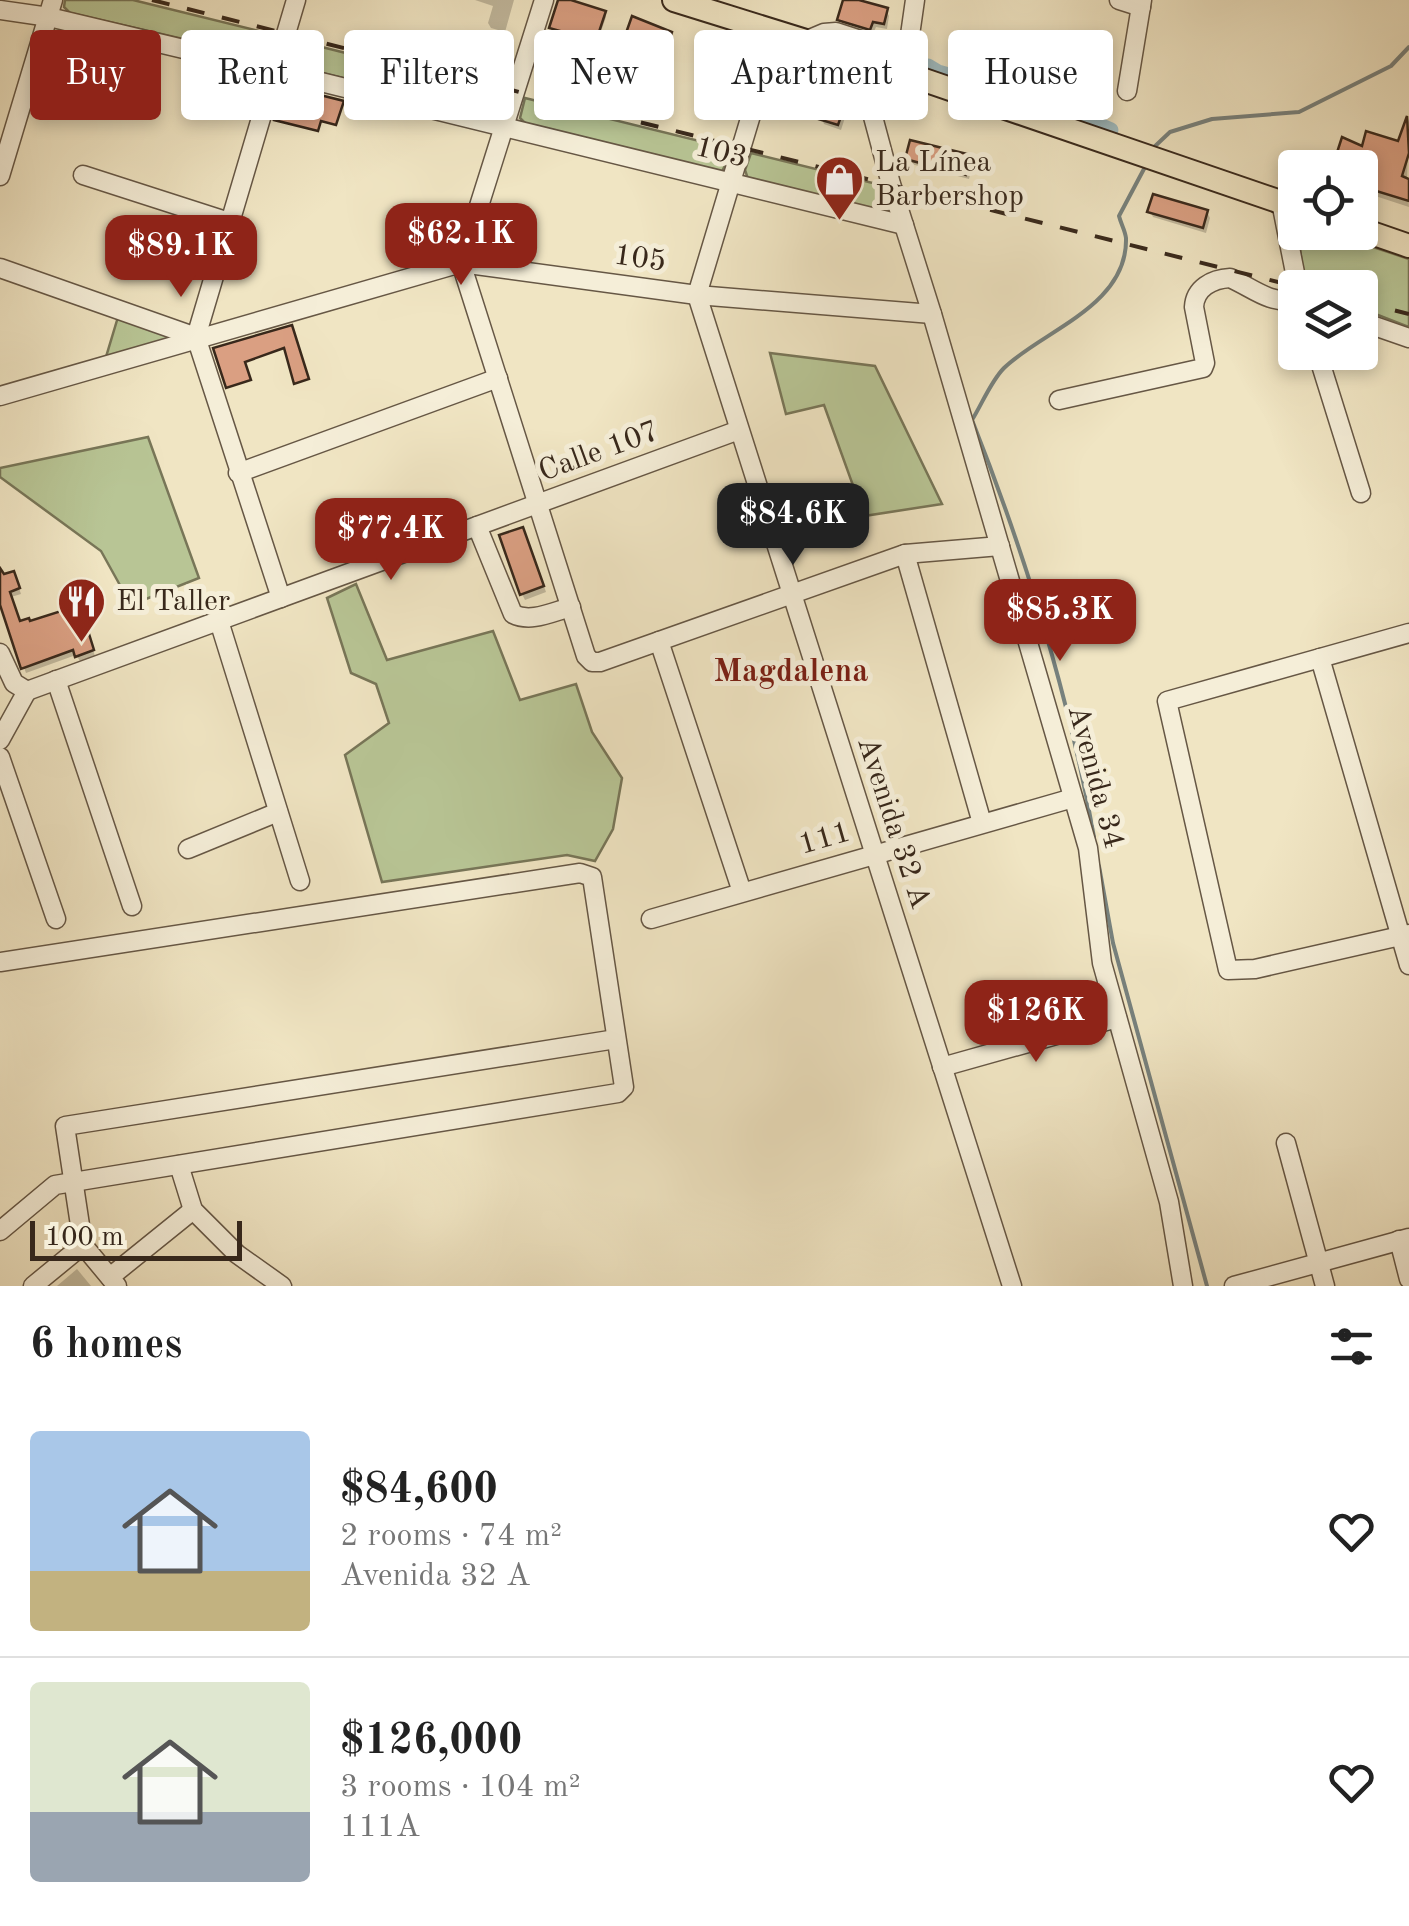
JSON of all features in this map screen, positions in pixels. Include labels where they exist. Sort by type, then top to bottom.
[{"type":"main road","points":[[674,0],[770,30]]},
{"type":"main road","points":[[1044,120],[1278,201]]},
{"type":"main road","points":[[1378,235],[1409,246]]},
{"type":"street","points":[[288,30],[296,0]]},
{"type":"street","points":[[544,0],[461,263],[586,656],[592,662],[600,662],[905,554],[1000,546]]},
{"type":"street","points":[[911,30],[916,0]]},
{"type":"street","points":[[1119,0],[1141,3],[1127,91]]},
{"type":"street","points":[[0,176],[51,9]]},
{"type":"street","name":"103","points":[[0,10],[51,9],[181,45]]},
{"type":"street","name":"103","points":[[324,83],[904,226]]},
{"type":"street","points":[[261,120],[196,337],[281,598]]},
{"type":"street","points":[[696,295],[749,120]]},
{"type":"street","name":"Avenida 34","points":[[875,120],[1088,848],[1102,963],[1169,1202],[1184,1286]]},
{"type":"street","points":[[83,175],[229,222]]},
{"type":"street","name":"105","points":[[0,396],[461,263],[696,295],[932,314]]},
{"type":"street","points":[[0,268],[196,337]]},
{"type":"street","points":[[1059,400],[1203,368],[1194,299],[1210,282],[1230,278],[1278,302]]},
{"type":"street","name":"Avenida 32 A","points":[[696,295],[1012,1286]]},
{"type":"street","points":[[1378,327],[1409,338]]},
{"type":"street","points":[[1323,370],[1362,493]]},
{"type":"street","points":[[238,472],[498,378]]},
{"type":"street","name":"Calle 107","points":[[27,691],[740,430]]},
{"type":"street","points":[[477,526],[513,614],[522,619],[532,618],[571,607]]},
{"type":"street","points":[[905,554],[982,823]]},
{"type":"street","points":[[219,621],[300,881]]},
{"type":"street","points":[[1405,935],[1255,968],[1228,970],[1167,701],[1409,633]]},
{"type":"street","points":[[660,641],[742,892]]},
{"type":"street","points":[[0,653],[14,683],[27,691],[0,740]]},
{"type":"street","points":[[1320,658],[1405,935],[1409,965]]},
{"type":"street","points":[[56,680],[132,906]]},
{"type":"street","points":[[0,758],[56,919]]},
{"type":"street","name":"111","points":[[651,920],[1073,798]]},
{"type":"street","points":[[188,849],[278,812]]},
{"type":"street","points":[[0,962],[580,874],[592,877],[624,1087],[618,1093],[55,1186],[0,1231]]},
{"type":"street","points":[[942,1067],[1118,1018]]},
{"type":"street","points":[[193,1210],[113,1281],[84,1245],[65,1126],[616,1039]]},
{"type":"street","points":[[1286,1143],[1325,1286]]},
{"type":"street","points":[[178,1165],[193,1210],[236,1254],[282,1286]]},
{"type":"street","points":[[1234,1286],[1404,1239],[1409,1279]]},
{"type":"street","points":[[33,1286],[84,1245]]},
{"type":"green space","points":[[65,0],[133,0],[255,30],[181,30],[181,39],[161,34],[161,30],[144,30],[70,13],[64,7]]},
{"type":"green space","points":[[324,48],[344,53],[344,78],[324,74]]},
{"type":"green space","points":[[525,98],[534,100],[534,120],[614,120],[732,149],[722,172],[526,124],[520,118]]},
{"type":"green space","points":[[751,153],[885,186],[891,207],[886,212],[748,179],[745,170]]},
{"type":"green space","points":[[1378,249],[1409,259],[1409,327],[1378,315],[1378,270],[1303,270],[1300,250]]},
{"type":"green space","points":[[118,317],[173,334],[171,338],[106,357]]},
{"type":"green space","points":[[770,353],[875,366],[942,504],[864,516],[824,405],[786,414]]},
{"type":"green space","points":[[148,437],[199,578],[131,605],[101,551],[0,477],[0,468]]},
{"type":"green space","points":[[356,584],[387,660],[493,631],[520,700],[576,684],[592,732],[622,778],[613,829],[595,861],[567,855],[382,882],[345,755],[389,723],[376,684],[351,673],[327,598]]},
{"type":"building","points":[[558,0],[606,11],[600,30],[549,28]]},
{"type":"building","points":[[843,0],[888,8],[884,24],[873,22],[870,30],[837,20]]},
{"type":"building","points":[[632,16],[667,30],[627,30]]},
{"type":"building","points":[[324,96],[344,101],[336,125],[321,121],[318,131],[274,120],[324,120]]},
{"type":"building","points":[[1407,116],[1409,153],[1402,176],[1409,179],[1409,201],[1378,192],[1378,150],[1338,150],[1342,137],[1362,146],[1366,131],[1398,141]]},
{"type":"building","points":[[910,140],[971,155],[966,175],[905,159]]},
{"type":"building","points":[[1153,194],[1208,210],[1203,228],[1147,212]]},
{"type":"building","points":[[292,325],[309,379],[294,384],[284,348],[245,362],[251,380],[226,388],[213,348]]},
{"type":"building","points":[[523,527],[544,586],[520,595],[499,535]]},
{"type":"building","points":[[0,568],[4,574],[14,571],[20,588],[10,592],[20,621],[80,605],[94,650],[75,657],[73,650],[21,669],[0,605]]},
{"type":"waterway","points":[[1152,149],[1170,132],[1212,119],[1299,112],[1391,66],[1409,47]]},
{"type":"waterway","points":[[928,66],[948,75]]},
{"type":"waterway","points":[[1088,120],[1111,130]]},
{"type":"waterway","points":[[1094,837],[1072,731],[1044,626],[972,420],[1004,368],[1080,315],[1113,282],[1123,262],[1126,238],[1119,216],[1145,167]]},
{"type":"waterway","points":[[1099,866],[1113,943],[1207,1286]]},
{"type":"railway","points":[[152,0],[1278,282]]},
{"type":"railway","points":[[1378,306],[1409,314]]},
{"type":"place","name":"La Línea Barbershop","points":[[840,222]]},
{"type":"place","name":"El Taller","points":[[81,644]]},
{"type":"district","name":"Magdalena","points":[[791,673]]}]
